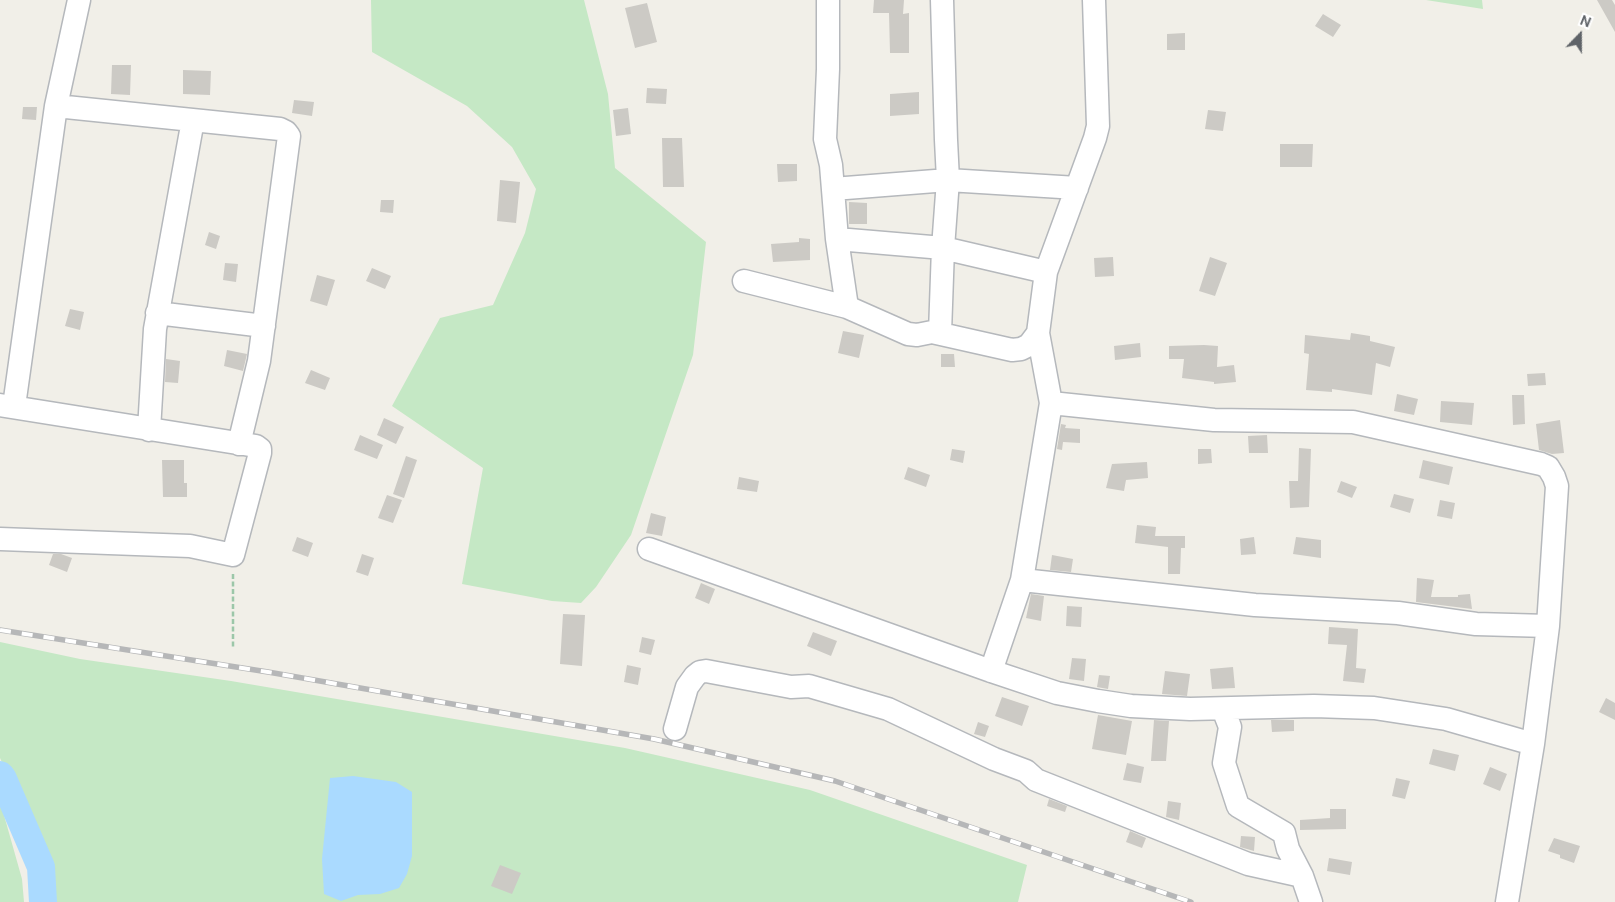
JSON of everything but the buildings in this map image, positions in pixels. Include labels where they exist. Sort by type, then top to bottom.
[{"type":"street","points":[[0,539],[190,546],[233,555],[260,453],[260,449],[256,446],[7,406],[56,106],[79,0]]},
{"type":"street","points":[[828,0],[828,69],[824,139],[831,165],[847,307]]},
{"type":"street","points":[[940,333],[948,180],[942,0]]},
{"type":"street","points":[[991,671],[1022,580],[1051,403],[1038,333],[1046,272],[1098,126],[1094,0]]},
{"type":"street","points":[[56,106],[280,128],[289,136],[259,361],[239,444]]},
{"type":"street","points":[[149,430],[158,314],[193,120]]},
{"type":"street","points":[[833,189],[948,180],[1077,188]]},
{"type":"street","points":[[838,239],[943,248],[1046,272]]},
{"type":"street","points":[[744,281],[847,307],[908,334],[940,333],[1012,350],[1021,349],[1029,345],[1038,333]]},
{"type":"street","points":[[158,314],[264,326]]},
{"type":"street","points":[[1051,403],[1214,420],[1353,422],[1548,467],[1557,486],[1548,626],[1533,744],[1507,902]]},
{"type":"street","points":[[649,550],[1057,693],[1131,706],[1190,709],[1314,706],[1374,708],[1446,719],[1533,744]]},
{"type":"street","points":[[1022,580],[1255,605],[1398,612],[1476,624],[1548,626]]},
{"type":"street","points":[[675,729],[687,687],[700,672],[706,671],[790,687],[809,686],[888,709],[994,759],[1026,771],[1036,780],[1239,860],[1302,876]]},
{"type":"street","points":[[1223,709],[1230,728],[1224,763],[1238,806],[1284,833],[1288,849],[1302,876],[1311,902]]},
{"type":"path","points":[[233,555],[233,649]]},
{"type":"green space","points":[[371,0],[584,0],[608,94],[615,168],[706,242],[693,355],[631,535],[596,587],[581,603],[552,601],[462,584],[483,468],[392,406],[440,318],[493,305],[525,233],[536,189],[512,147],[467,106],[372,52]]},
{"type":"green space","points":[[1426,0],[1482,0],[1483,9]]},
{"type":"green space","points":[[0,642],[80,659],[231,681],[625,748],[810,790],[1027,865],[1018,902],[54,902],[51,869],[0,758]]},
{"type":"green space","points":[[0,801],[22,879],[24,902],[0,902]]},
{"type":"water","points":[[353,776],[396,782],[412,792],[412,856],[407,874],[399,888],[380,894],[358,895],[341,901],[324,894],[322,859],[330,778]]},
{"type":"waterway","points":[[0,775],[41,867],[43,902]]},
{"type":"railway","points":[[0,630],[268,672],[654,739],[835,781],[1191,902]]}]
